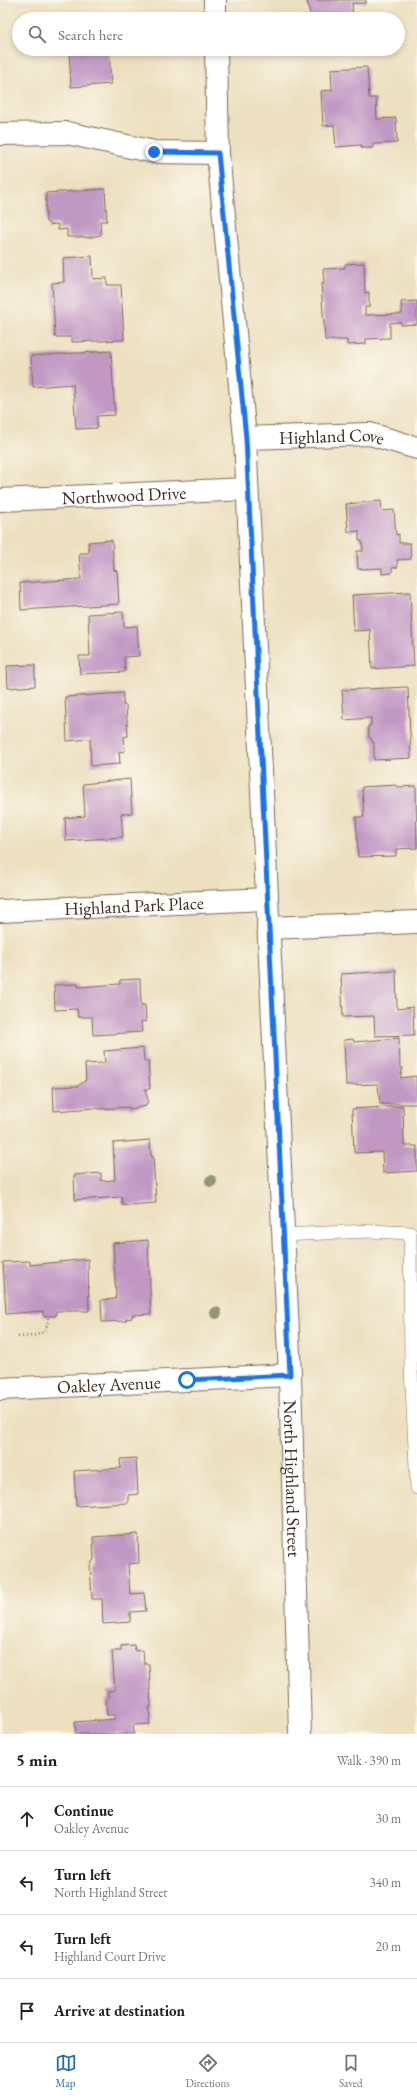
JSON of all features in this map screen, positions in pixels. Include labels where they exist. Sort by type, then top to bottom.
[{"type":"main road","points":[[215,0],[215,12]]},
{"type":"main road","name":"North Highland Street","points":[[216,56],[218,153],[246,438],[247,489],[290,1375],[300,1734]]},
{"type":"main road","points":[[0,134],[66,133],[154,152],[218,153]]},
{"type":"main road","name":"Highland Cove","points":[[246,438],[370,434],[417,448]]},
{"type":"main road","name":"Northwood Drive","points":[[0,500],[247,489]]},
{"type":"main road","name":"Highland Park Place","points":[[0,911],[267,899]]},
{"type":"main road","points":[[268,928],[417,922]]},
{"type":"main road","name":"Oakley Avenue","points":[[0,1389],[290,1375]]},
{"type":"lane","points":[[283,1236],[369,1232],[410,1233],[410,1367],[417,1488]]},
{"type":"path","points":[[18,1337],[43,1333],[46,1329],[48,1318]]},
{"type":"building","points":[[307,0],[366,0],[366,3],[352,3],[353,12],[310,12]]},
{"type":"building","points":[[69,56],[109,56],[111,84],[71,87]]},
{"type":"building","points":[[367,67],[369,98],[376,98],[377,119],[396,118],[397,143],[373,144],[373,148],[361,148],[361,145],[336,147],[334,125],[323,126],[321,91],[332,90],[331,69]]},
{"type":"building","points":[[105,189],[107,221],[100,221],[101,235],[86,238],[67,237],[67,229],[58,230],[58,224],[49,225],[48,222],[46,222],[46,193]]},
{"type":"building","points":[[92,256],[93,279],[107,278],[107,285],[121,285],[124,340],[72,342],[72,337],[55,337],[52,283],[64,282],[63,258]]},
{"type":"building","points":[[364,263],[365,293],[369,292],[369,307],[365,307],[365,315],[402,314],[401,302],[417,301],[417,324],[401,325],[401,322],[390,323],[390,338],[366,339],[366,344],[347,345],[347,340],[325,340],[321,284],[324,284],[323,269],[345,268],[345,264]]},
{"type":"building","points":[[111,351],[115,415],[97,416],[97,428],[76,429],[73,384],[33,387],[31,356]]},
{"type":"building","points":[[381,501],[382,511],[394,510],[396,535],[399,534],[399,543],[410,543],[411,559],[397,560],[398,567],[392,568],[392,573],[382,574],[382,568],[358,569],[357,551],[363,551],[362,541],[359,541],[359,531],[348,532],[346,504]]},
{"type":"building","points":[[112,540],[114,570],[117,571],[119,604],[21,610],[20,583],[81,579],[79,553],[89,553],[88,542]]},
{"type":"building","points":[[410,592],[414,666],[372,669],[370,630],[354,631],[352,595]]},
{"type":"building","points":[[123,612],[124,627],[137,626],[139,656],[124,657],[125,672],[80,674],[79,656],[90,656],[88,614]]},
{"type":"building","points":[[35,665],[35,686],[8,688],[7,666]]},
{"type":"building","points":[[408,687],[411,758],[374,760],[374,742],[372,742],[371,738],[369,738],[368,726],[371,725],[371,718],[344,720],[342,690]]},
{"type":"building","points":[[123,693],[123,705],[126,705],[128,736],[124,737],[125,751],[119,752],[120,764],[91,766],[90,739],[67,741],[65,697]]},
{"type":"building","points":[[130,779],[132,813],[121,814],[123,837],[66,841],[65,818],[85,816],[83,784]]},
{"type":"building","points":[[395,785],[398,787],[416,786],[417,848],[396,849],[396,856],[358,857],[356,817],[364,817],[362,787]]},
{"type":"building","points":[[396,969],[397,1009],[413,1007],[414,1035],[375,1036],[374,1016],[343,1017],[341,974],[393,971]]},
{"type":"building","points":[[140,979],[141,1005],[145,1005],[146,1021],[141,1022],[142,1032],[93,1035],[92,1017],[78,1017],[77,1009],[55,1010],[54,985],[78,984],[78,987],[120,984],[120,980]]},
{"type":"building","points":[[399,1038],[400,1067],[403,1068],[400,1078],[416,1076],[417,1104],[380,1104],[378,1084],[346,1085],[344,1040],[353,1039],[354,1042]]},
{"type":"building","points":[[143,1048],[144,1061],[148,1061],[150,1089],[145,1089],[148,1100],[146,1106],[129,1109],[129,1107],[54,1111],[53,1087],[78,1086],[86,1080],[85,1064],[105,1063],[104,1051]]},
{"type":"building","points":[[403,1106],[404,1146],[417,1146],[417,1171],[383,1173],[382,1152],[354,1153],[352,1109]]},
{"type":"building","points":[[150,1140],[151,1156],[153,1156],[156,1203],[127,1205],[122,1204],[122,1197],[75,1200],[74,1175],[101,1173],[101,1181],[115,1180],[113,1143]]},
{"type":"building","points":[[148,1240],[151,1314],[132,1315],[132,1318],[126,1319],[126,1321],[102,1322],[101,1300],[116,1299],[113,1243]]},
{"type":"building","points":[[88,1259],[89,1311],[56,1311],[56,1316],[43,1316],[43,1311],[6,1314],[3,1262],[30,1261],[30,1265]]},
{"type":"building","points":[[136,1458],[138,1494],[128,1495],[128,1503],[76,1506],[74,1471],[121,1468],[120,1459]]},
{"type":"building","points":[[138,1534],[139,1563],[128,1564],[130,1594],[144,1593],[146,1611],[130,1612],[130,1622],[103,1624],[102,1599],[92,1599],[90,1566],[94,1559],[93,1537]]},
{"type":"building","points":[[134,1645],[135,1651],[143,1650],[144,1664],[149,1664],[151,1707],[149,1707],[151,1716],[149,1718],[150,1724],[133,1725],[134,1734],[76,1734],[75,1722],[115,1719],[115,1715],[107,1715],[106,1700],[108,1699],[108,1691],[115,1690],[112,1651],[121,1651],[121,1646]]},
{"type":"route","points":[[154,152],[218,153],[246,438],[247,489],[290,1375],[187,1380]]}]
